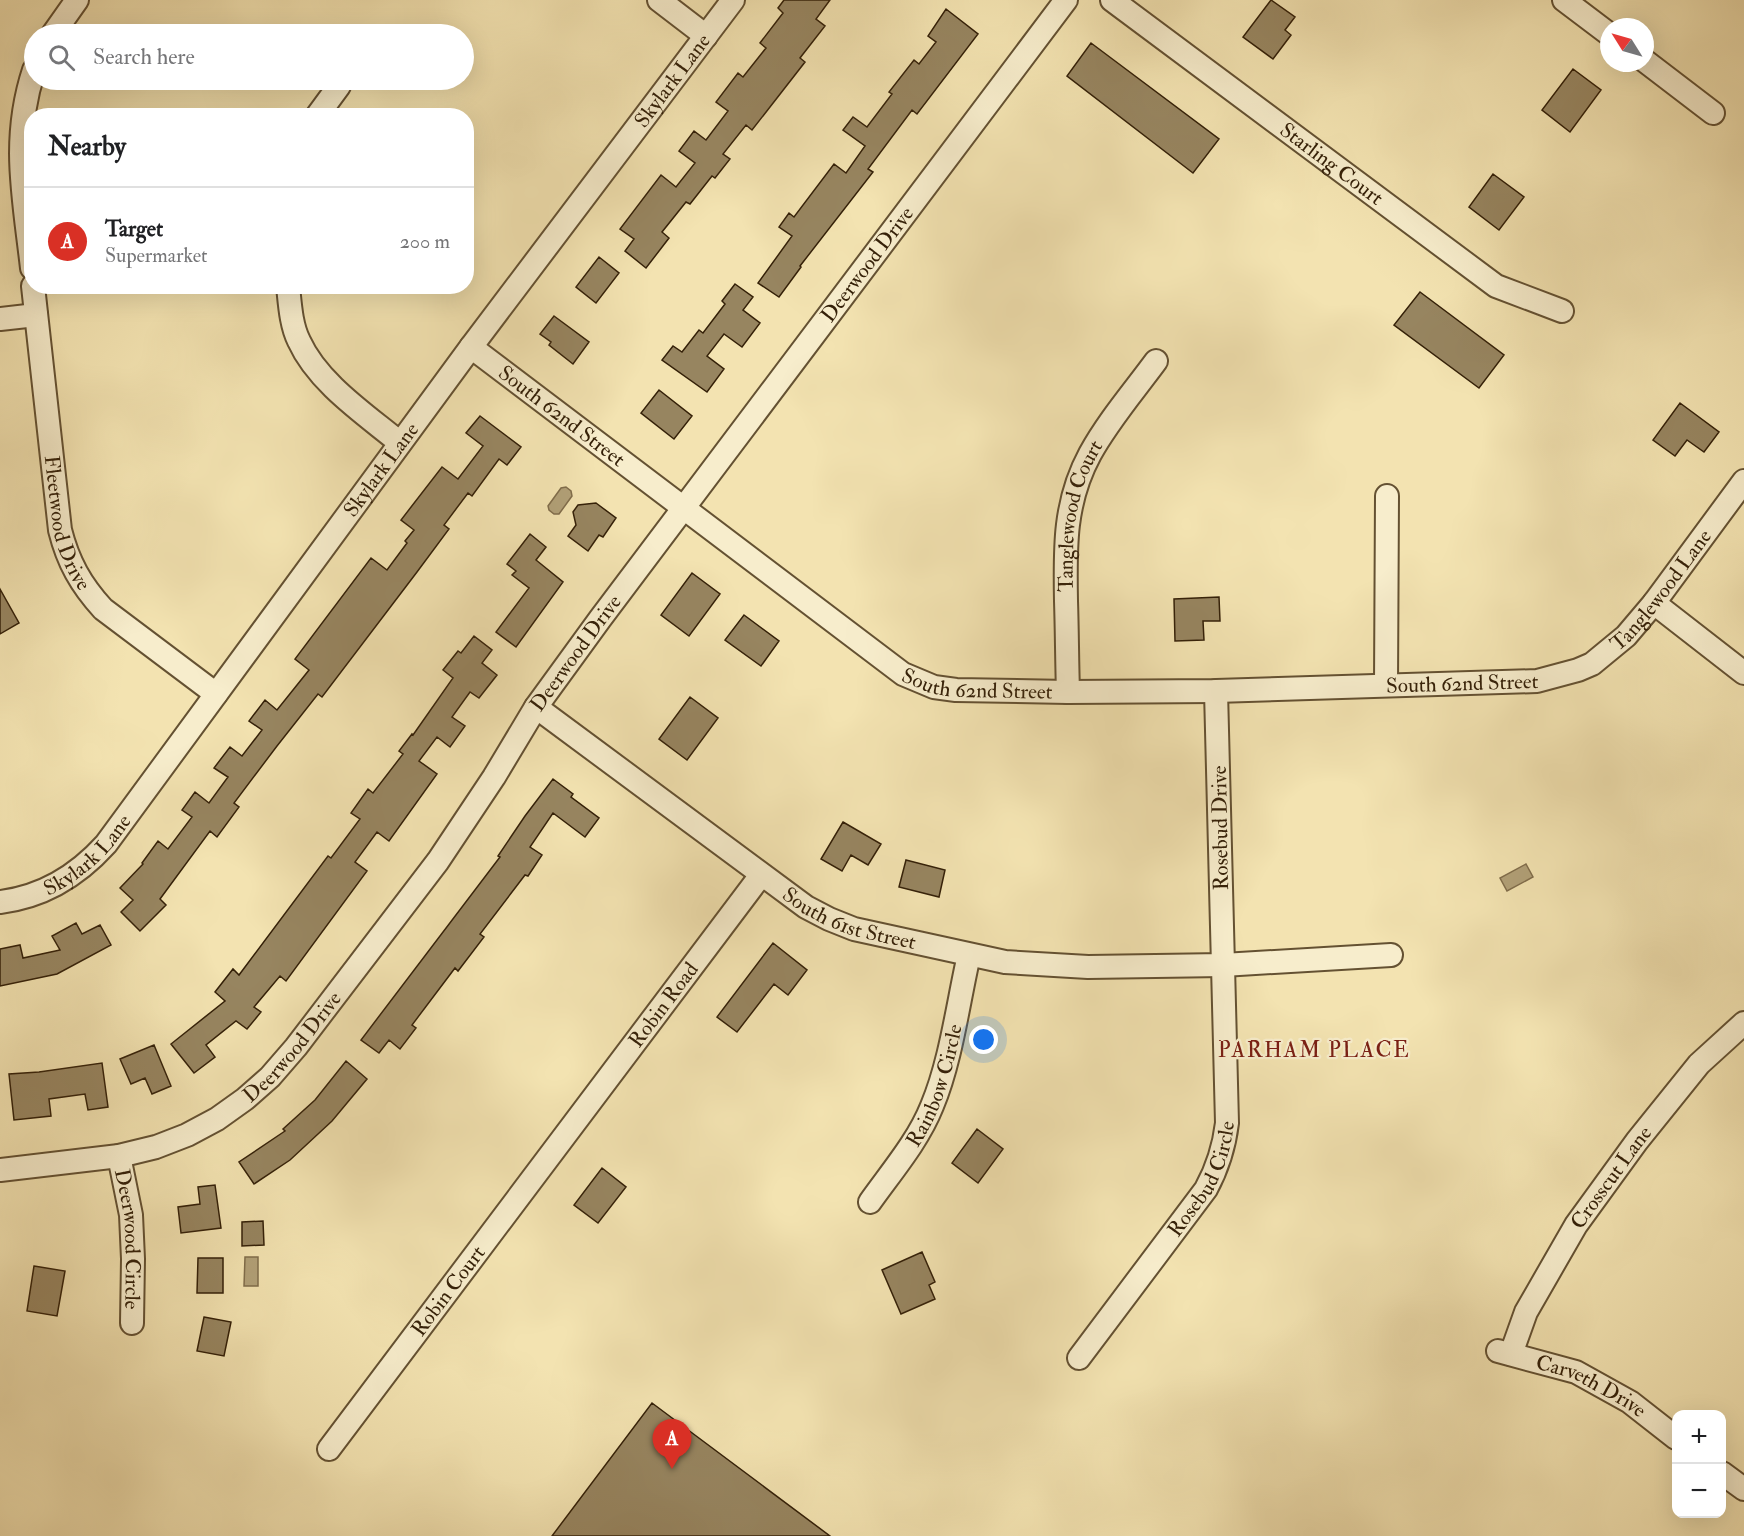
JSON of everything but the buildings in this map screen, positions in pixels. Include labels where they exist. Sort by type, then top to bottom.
[{"type":"street","points":[[60,24],[77,0]]},
{"type":"street","points":[[659,0],[706,36]]},
{"type":"street","name":"Skylark Lane","points":[[0,902],[32,895],[53,886],[77,871],[106,844],[471,347],[733,0]]},
{"type":"street","name":"Deerwood Drive","points":[[0,1170],[119,1156],[156,1147],[187,1135],[217,1119],[270,1077],[296,1047],[438,861],[494,777],[536,707],[1066,0]]},
{"type":"street","name":"Starling Court","points":[[1112,0],[1496,286],[1562,311]]},
{"type":"street","points":[[1564,0],[1600,27]]},
{"type":"street","points":[[1654,68],[1713,113]]},
{"type":"street","points":[[24,108],[28,90]]},
{"type":"street","points":[[322,108],[336,90]]},
{"type":"street","points":[[24,110],[20,154],[24,192]]},
{"type":"street","name":"Fleetwood Drive","points":[[34,294],[60,530],[65,552],[75,573],[103,609],[216,694]]},
{"type":"street","points":[[289,294],[291,316],[298,340],[309,360],[322,377],[400,443]]},
{"type":"street","points":[[0,319],[36,315]]},
{"type":"street","name":"South 62nd Street","points":[[471,347],[903,674],[934,687],[956,690],[1068,692],[1216,691],[1537,681],[1592,664]]},
{"type":"street","name":"Tanglewood Court","points":[[1068,692],[1065,543],[1077,483],[1090,453],[1156,361]]},
{"type":"street","name":"Tanglewood Lane","points":[[1592,664],[1626,636],[1654,603],[1744,482]]},
{"type":"street","points":[[1386,684],[1387,496]]},
{"type":"street","points":[[1654,603],[1744,673]]},
{"type":"street","name":"Rosebud Drive","points":[[1216,691],[1223,965]]},
{"type":"street","name":"South 61st Street","points":[[536,707],[806,907],[829,920],[854,929],[1005,962],[1088,967],[1223,965],[1390,955]]},
{"type":"street","name":"Robin Road","points":[[566,1133],[761,875]]},
{"type":"street","name":"Rainbow Circle","points":[[870,1202],[916,1137],[932,1107],[943,1074],[969,955]]},
{"type":"street","name":"Rosebud Circle","points":[[1079,1358],[1206,1189],[1219,1165],[1227,1123],[1223,965]]},
{"type":"street","name":"Crosscut Lane","points":[[1504,1352],[1576,1225],[1637,1142],[1699,1064],[1744,1023]]},
{"type":"street","name":"Robin Court","points":[[328,1449],[566,1133]]},
{"type":"street","name":"Deerwood Circle","points":[[119,1156],[131,1215],[132,1323]]},
{"type":"street","name":"Carveth Drive","points":[[1504,1352],[1576,1372],[1630,1402],[1672,1434]]},
{"type":"street","points":[[1726,1476],[1744,1490]]},
{"type":"shaded area","points":[[566,487],[571,491],[572,496],[559,514],[554,514],[548,506],[561,488]]},
{"type":"shaded area","points":[[1526,864],[1533,877],[1507,891],[1500,878]]},
{"type":"shaded area","points":[[245,1257],[258,1257],[258,1286],[244,1286]]},
{"type":"place","name":"Target","points":[[672,1469]]},
{"type":"district","name":"PARHAM PLACE","points":[[1314,1049]]}]
